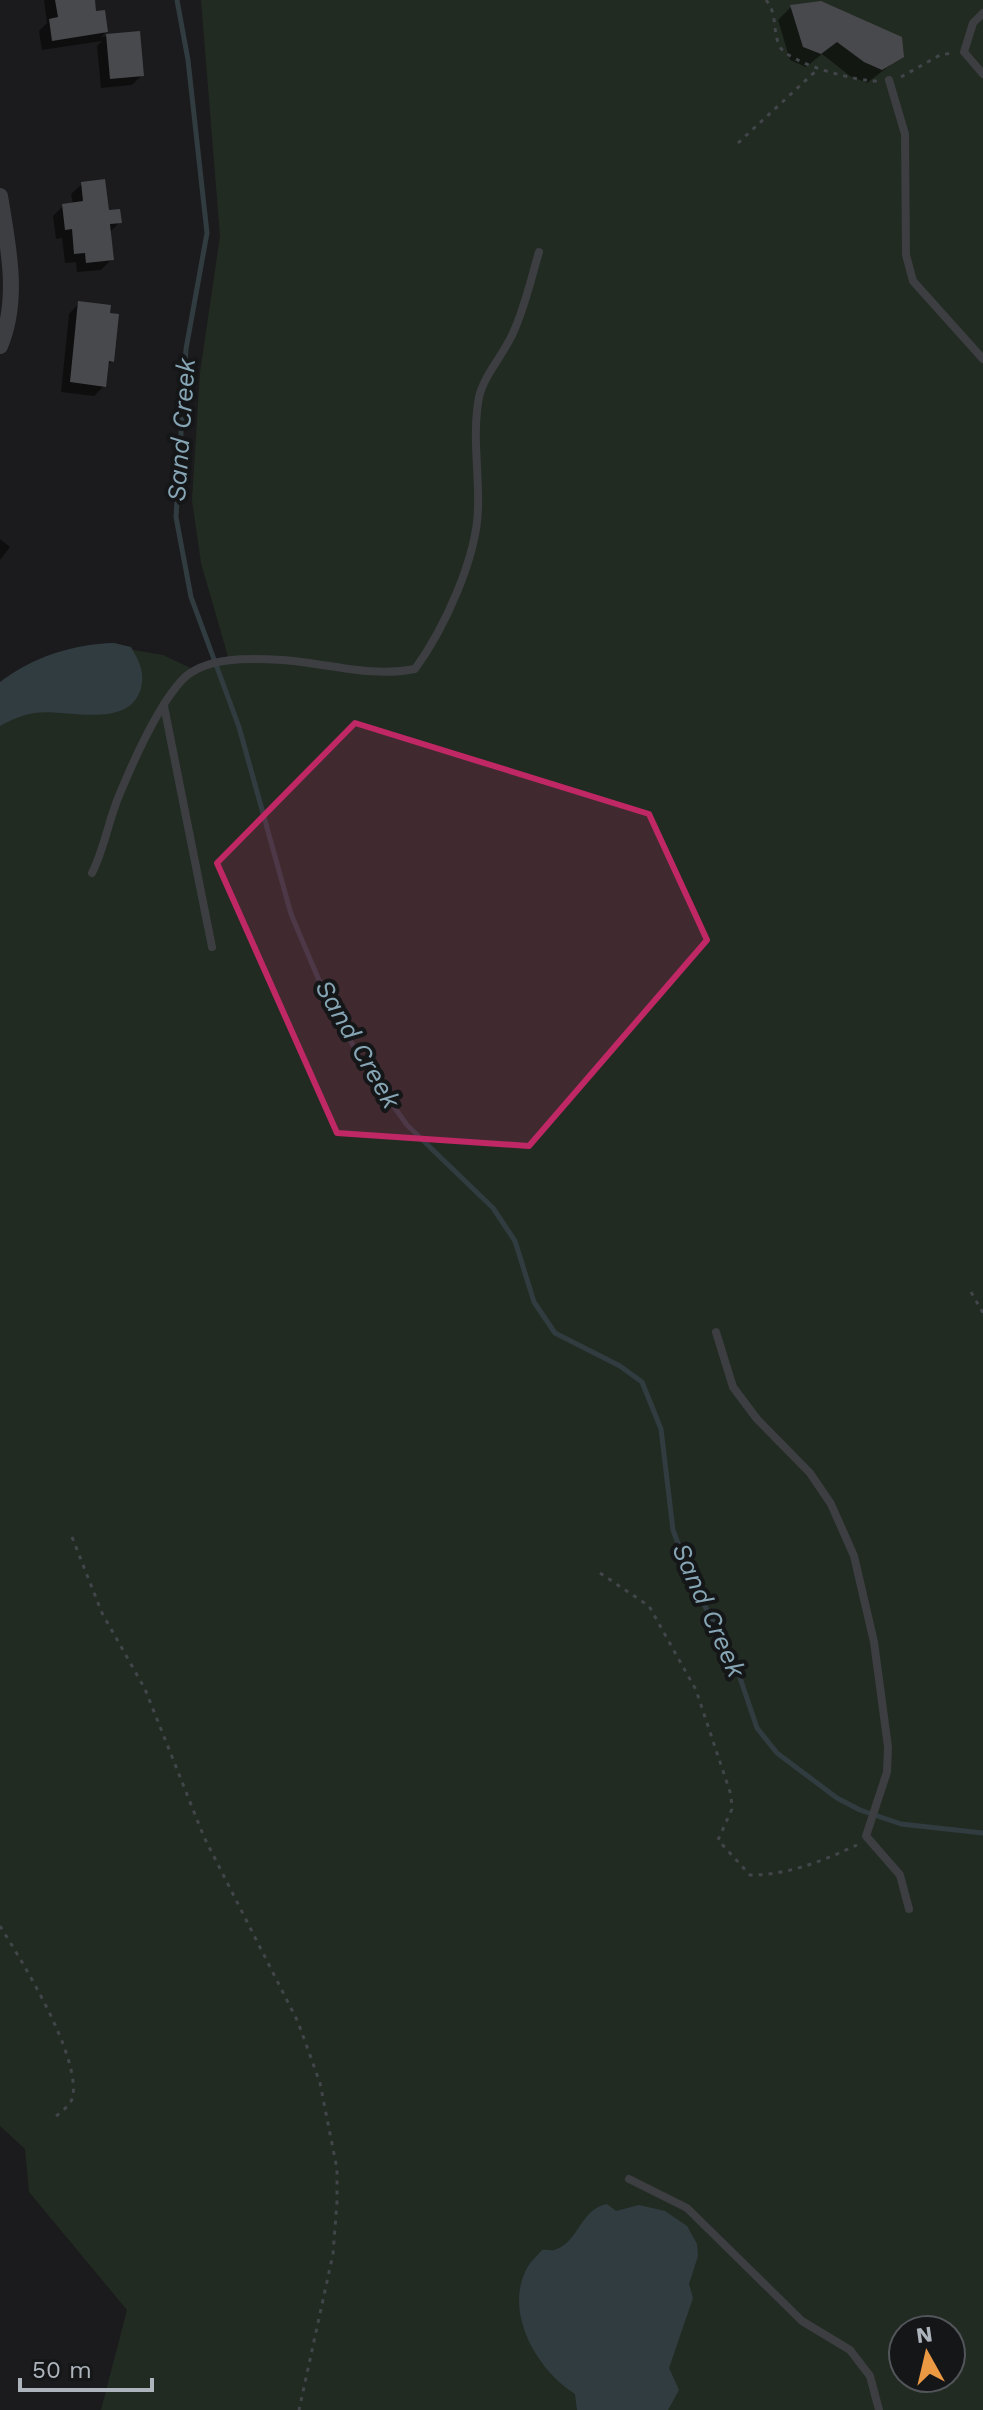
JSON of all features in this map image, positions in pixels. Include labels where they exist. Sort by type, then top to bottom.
[{"type":"street","points":[[0,196],[10,254],[10,307],[0,346]]},
{"type":"lane","points":[[983,13],[973,23],[964,52],[983,74]]},
{"type":"lane","points":[[889,80],[905,134],[906,255],[913,281],[983,359]]},
{"type":"lane","points":[[92,873],[104,850],[117,800],[164,706],[183,679],[229,660],[288,660],[376,674],[415,669],[465,570],[479,507],[475,429],[480,393],[513,332],[539,252]]},
{"type":"lane","points":[[164,706],[212,947]]},
{"type":"lane","points":[[716,1332],[733,1387],[757,1419],[810,1473],[831,1504],[854,1556],[874,1642],[888,1747],[887,1772],[867,1836],[900,1875],[909,1909]]},
{"type":"lane","points":[[629,2179],[687,2208],[802,2321],[850,2350],[870,2376],[879,2410]]},
{"type":"path","points":[[766,0],[773,8],[780,47],[794,61],[873,82],[889,80],[940,55],[964,52]]},
{"type":"path","points":[[738,143],[819,67]]},
{"type":"path","points":[[971,1292],[983,1313]]},
{"type":"path","points":[[72,1537],[102,1613],[145,1689],[204,1837],[298,2022],[320,2083],[337,2169],[337,2202],[333,2254],[299,2410]]},
{"type":"path","points":[[600,1573],[649,1606],[696,1690],[731,1795],[732,1809],[718,1840],[750,1875],[815,1865],[867,1836]]},
{"type":"path","points":[[0,1926],[53,2020],[65,2056],[73,2096],[71,2103],[53,2119]]},
{"type":"highlighted area","points":[[355,723],[649,814],[707,940],[529,1146],[337,1133],[217,863]]},
{"type":"shaded area","points":[[201,0],[983,0],[983,2410],[101,2410],[127,2310],[29,2192],[25,2149],[0,2126],[0,689],[109,646],[163,655],[197,671],[229,660],[201,563],[192,500],[200,373],[220,236]]},
{"type":"shaded area","points":[[114,643],[131,647],[142,672],[141,688],[134,701],[124,709],[95,715],[34,713],[0,726],[0,682],[54,654],[84,646]]},
{"type":"shaded area","points":[[607,2204],[616,2211],[639,2205],[665,2211],[687,2226],[697,2244],[698,2256],[689,2284],[693,2298],[669,2368],[679,2390],[668,2410],[577,2410],[575,2394],[561,2384],[537,2356],[522,2323],[520,2287],[529,2265],[542,2250],[562,2247],[591,2212]]},
{"type":"building","points":[[55,0],[95,0],[96,11],[105,10],[108,32],[52,41],[49,19],[58,17]]},
{"type":"building","points":[[821,1],[902,37],[904,57],[882,70],[864,62],[837,42],[821,54],[803,47],[790,5]]},
{"type":"building","points":[[140,31],[144,76],[110,79],[106,34]]},
{"type":"building","points":[[105,179],[109,210],[120,209],[122,223],[110,224],[114,260],[86,263],[85,253],[74,254],[72,229],[65,230],[62,204],[83,201],[81,182]]},
{"type":"building","points":[[78,301],[111,305],[110,313],[119,314],[114,362],[109,361],[106,387],[70,382]]},
{"type":"waterway","name":"Sand Creek","points":[[177,0],[188,60],[207,233],[186,349],[176,517],[191,597],[239,727],[291,914],[329,1004],[367,1069],[407,1125],[493,1208],[515,1241],[534,1302],[555,1333],[620,1366],[642,1382],[661,1429],[673,1530],[694,1586],[734,1660],[757,1728],[777,1753],[837,1798],[860,1810],[901,1824],[983,1833]]}]
